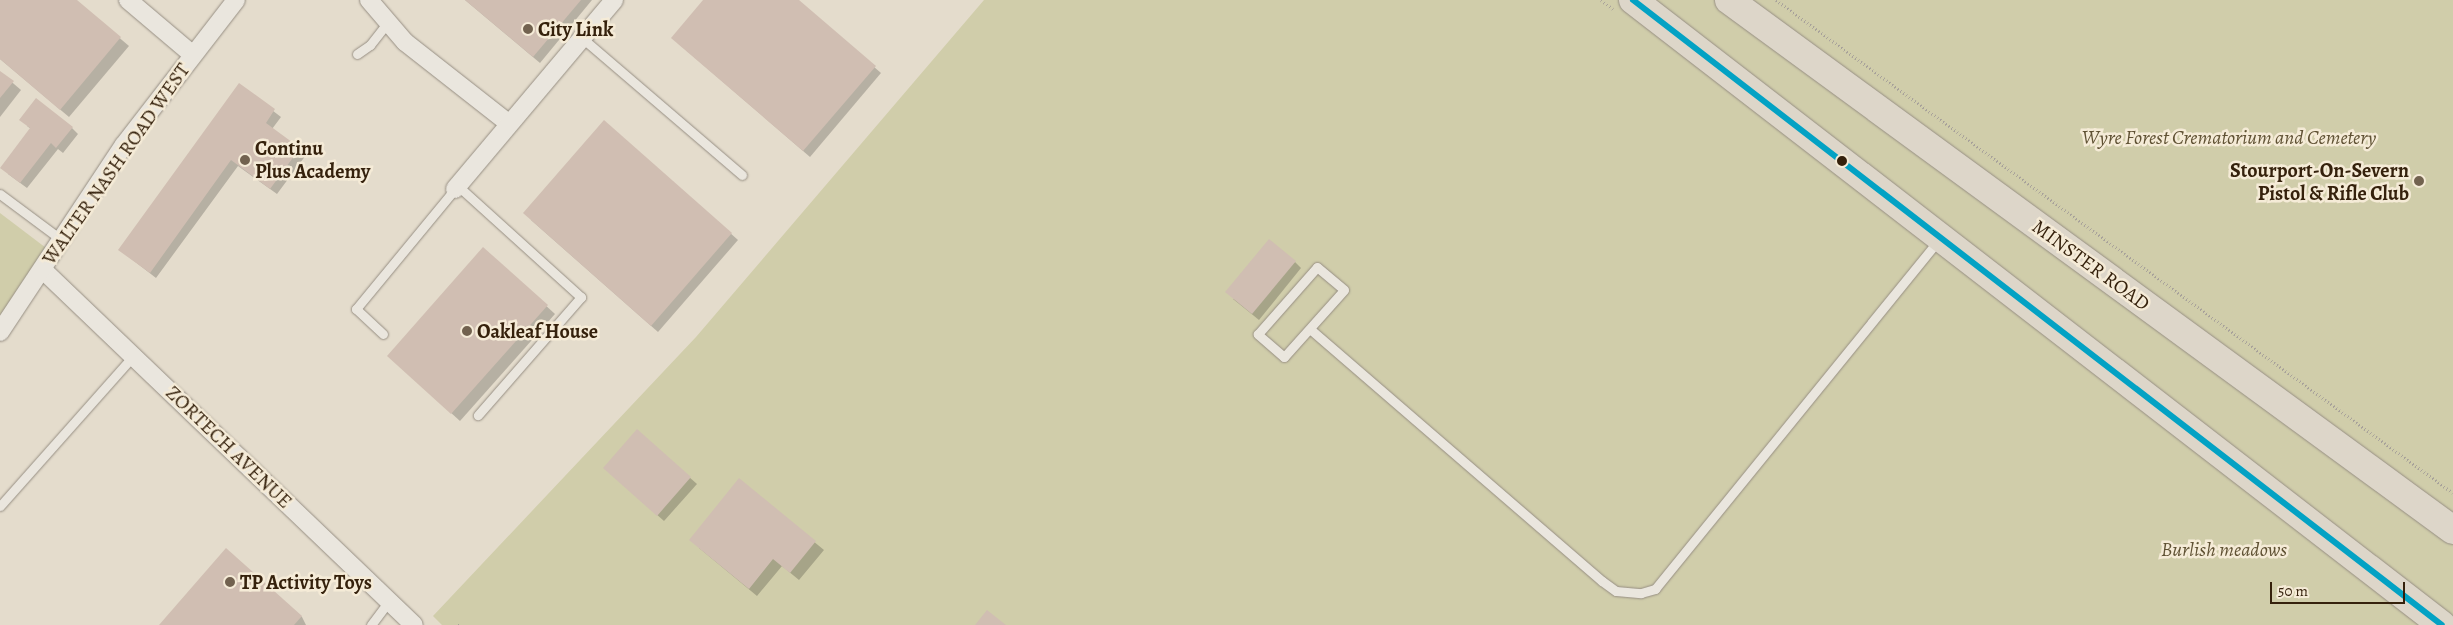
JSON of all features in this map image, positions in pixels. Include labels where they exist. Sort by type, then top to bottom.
[{"type":"main road","points":[[1633,0],[1942,235],[2442,625]]},
{"type":"main road","name":"MINSTER ROAD","points":[[1729,0],[2453,530]]},
{"type":"street","points":[[128,0],[192,54]]},
{"type":"street","name":"WALTER NASH ROAD WEST","points":[[0,332],[63,241],[124,145],[192,54],[236,0]]},
{"type":"street","points":[[369,0],[405,42],[507,122]]},
{"type":"street","points":[[457,187],[507,122],[614,0]]},
{"type":"street","name":"ZORTECH AVENUE","points":[[43,270],[414,625]]},
{"type":"lane","points":[[357,54],[370,46],[388,22]]},
{"type":"lane","points":[[581,37],[742,175]]},
{"type":"lane","points":[[383,334],[356,308],[457,187],[581,297],[478,415]]},
{"type":"lane","points":[[0,194],[63,241]]},
{"type":"lane","points":[[1310,329],[1602,581],[1616,591],[1642,593],[1655,589],[1942,235]]},
{"type":"lane","points":[[1317,267],[1344,290],[1310,329],[1284,357],[1258,334],[1317,267]]},
{"type":"lane","points":[[0,506],[133,356]]},
{"type":"lane","points":[[371,625],[389,601]]},
{"type":"path","points":[[1776,0],[2453,494]]},
{"type":"green space","points":[[984,0],[2453,0],[2453,625],[442,625],[433,616],[696,337]]},
{"type":"green space","points":[[0,213],[54,254],[0,332]]},
{"type":"building","points":[[0,0],[77,0],[121,37],[60,110],[0,59]]},
{"type":"building","name":"City Link","points":[[465,0],[581,0],[533,57]]},
{"type":"building","points":[[703,0],[799,0],[876,66],[803,151],[671,38]]},
{"type":"building","points":[[0,71],[14,81],[0,98]]},
{"type":"building","points":[[239,83],[275,109],[266,123],[300,148],[270,189],[231,160],[150,273],[118,250]]},
{"type":"building","points":[[36,98],[73,127],[56,148],[51,143],[20,183],[0,168],[30,128],[19,120]]},
{"type":"building","points":[[604,120],[732,233],[651,326],[523,213]]},
{"type":"building","points":[[1269,239],[1296,261],[1252,314],[1225,292]]},
{"type":"building","name":"Oakleaf House","points":[[483,247],[548,305],[451,414],[387,356]]},
{"type":"building","points":[[637,429],[691,477],[657,516],[603,468]]},
{"type":"building","points":[[739,478],[816,541],[790,573],[773,559],[749,589],[689,540]]},
{"type":"building","name":"TP Activity Toys","points":[[226,548],[302,616],[294,625],[159,625]]},
{"type":"building","points":[[987,610],[1006,625],[975,625]]},
{"type":"transit line","points":[[1633,0],[2442,625]]},
{"type":"place","name":"City Link","points":[[528,29]]},
{"type":"place","name":"Continu Plus Academy","points":[[245,160]]},
{"type":"place","name":"Stourport-On-Severn Pistol & Rifle Club","points":[[2419,181]]},
{"type":"place","name":"Oakleaf House","points":[[467,331]]},
{"type":"place","name":"TP Activity Toys","points":[[230,582]]},
{"type":"park label","name":"Wyre Forest Crematorium and Cemetery","points":[[2229,137]]},
{"type":"park label","name":"Burlish meadows","points":[[2224,549]]}]
